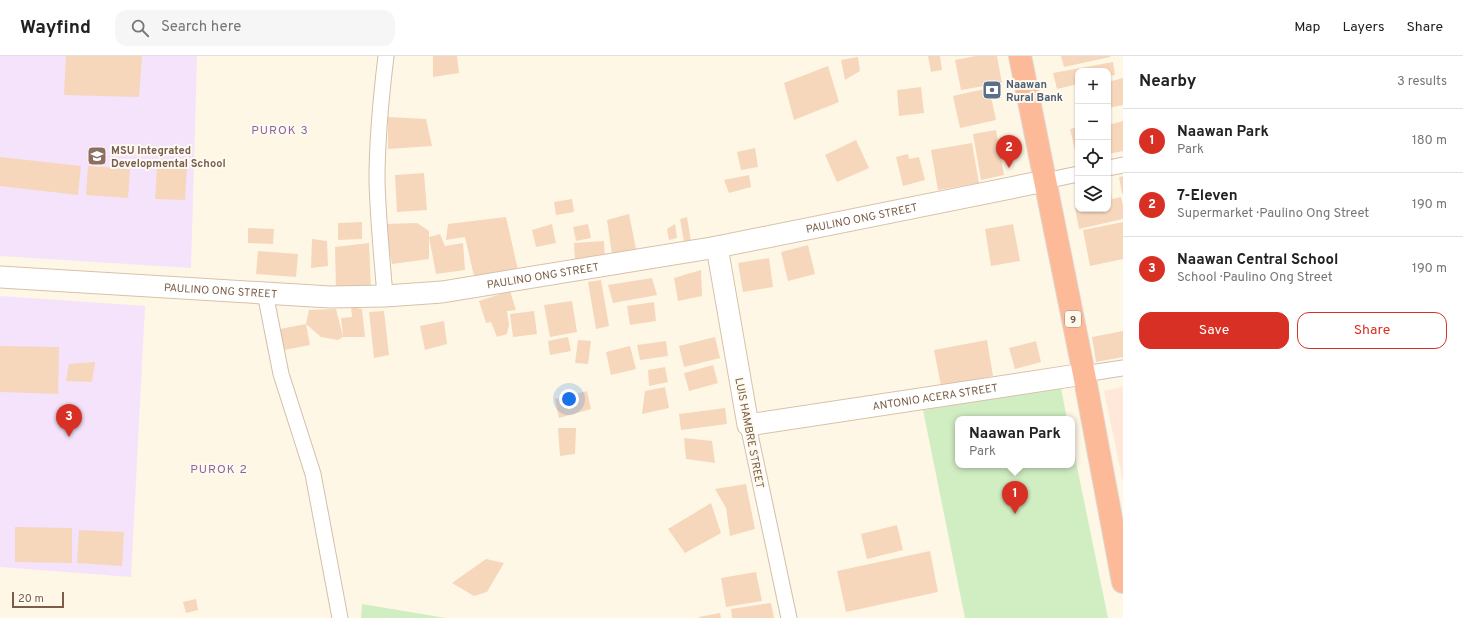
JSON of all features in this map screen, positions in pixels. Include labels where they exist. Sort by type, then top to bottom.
[{"type":"highway","name":"9","points":[[1020,56],[1084,374],[1123,582]]},
{"type":"street","points":[[385,296],[377,181],[380,110],[386,56]]},
{"type":"street","points":[[1111,167],[1123,165]]},
{"type":"street","name":"PAULINO ONG STREET","points":[[0,278],[330,297],[385,296],[442,292],[717,247],[1075,175]]},
{"type":"street","name":"LUIS HAMBRE STREET","points":[[717,247],[748,425],[789,618]]},
{"type":"street","points":[[265,293],[281,374],[314,474],[340,618]]},
{"type":"street","name":"ANTONIO ACERA STREET","points":[[748,425],[1123,368]]},
{"type":"shaded area","name":"MSU Integrated Developmental School","points":[[0,56],[197,56],[191,268],[0,256]]},
{"type":"shaded area","points":[[0,296],[145,306],[131,577],[0,567]]},
{"type":"shaded area","points":[[1123,387],[1123,482],[1104,391]]},
{"type":"green space","points":[[1061,388],[1066,416],[955,416],[955,468],[1075,468],[1075,457],[1108,618],[965,618],[923,410]]},
{"type":"green space","points":[[362,604],[446,618],[361,618]]},
{"type":"building","points":[[66,56],[142,56],[139,97],[64,95]]},
{"type":"building","points":[[433,56],[457,56],[459,73],[433,77]]},
{"type":"building","points":[[928,56],[940,56],[942,70],[931,72]]},
{"type":"building","points":[[976,56],[997,56],[1002,83],[961,90],[955,60]]},
{"type":"building","points":[[1061,56],[1110,56],[1110,57],[1064,67]]},
{"type":"building","points":[[858,57],[860,71],[845,80],[841,60]]},
{"type":"building","points":[[1113,62],[1115,75],[1111,76],[1111,68],[1080,68]]},
{"type":"building","points":[[828,66],[839,102],[794,120],[784,83]]},
{"type":"building","points":[[1075,69],[1075,85],[1057,89],[1053,73]]},
{"type":"building","points":[[1123,78],[1123,105],[1111,107],[1111,81]]},
{"type":"building","points":[[921,87],[924,113],[899,116],[897,90]]},
{"type":"building","points":[[989,88],[996,120],[960,128],[953,96]]},
{"type":"building","points":[[388,117],[426,119],[432,146],[388,149]]},
{"type":"building","points":[[1123,121],[1123,151],[1111,153],[1111,124]]},
{"type":"building","points":[[1075,128],[1075,150],[1070,129]]},
{"type":"building","points":[[996,130],[1004,175],[981,180],[973,134]]},
{"type":"building","points":[[856,140],[869,168],[837,182],[825,155]]},
{"type":"building","points":[[972,143],[979,183],[938,190],[931,150]]},
{"type":"building","points":[[755,148],[758,167],[741,170],[737,152]]},
{"type":"building","points":[[908,154],[909,159],[919,157],[925,180],[903,186],[896,157]]},
{"type":"building","points":[[0,157],[81,166],[78,195],[0,186]]},
{"type":"building","points":[[88,166],[130,169],[128,198],[86,195]]},
{"type":"building","points":[[157,166],[187,168],[185,200],[155,199]]},
{"type":"building","points":[[424,173],[427,210],[397,212],[395,175]]},
{"type":"building","points":[[749,175],[751,187],[729,193],[724,180]]},
{"type":"building","points":[[1123,176],[1123,194],[1122,194],[1119,177]]},
{"type":"building","points":[[1121,197],[1123,205],[1123,219],[1079,229],[1076,212],[1111,212],[1111,199]]},
{"type":"building","points":[[572,199],[574,212],[556,215],[554,202]]},
{"type":"building","points":[[629,214],[636,249],[612,254],[607,220]]},
{"type":"building","points":[[506,217],[518,270],[475,277],[465,237],[446,240],[448,224]]},
{"type":"building","points":[[687,217],[691,241],[684,242],[680,219]]},
{"type":"building","points":[[362,222],[362,239],[338,240],[338,223]]},
{"type":"building","points":[[1123,222],[1123,259],[1090,266],[1083,230]]},
{"type":"building","points":[[417,223],[429,231],[429,259],[392,264],[384,224]]},
{"type":"building","points":[[552,224],[556,243],[536,247],[532,230]]},
{"type":"building","points":[[588,224],[591,238],[576,241],[573,227]]},
{"type":"building","points":[[675,224],[677,238],[669,240],[667,229]]},
{"type":"building","points":[[1013,224],[1020,261],[991,266],[985,229]]},
{"type":"building","points":[[248,228],[274,229],[273,244],[248,243]]},
{"type":"building","points":[[440,234],[445,246],[463,243],[465,270],[436,274],[429,237]]},
{"type":"building","points":[[312,239],[327,241],[328,266],[311,268]]},
{"type":"building","points":[[604,241],[605,260],[575,262],[574,243]]},
{"type":"building","points":[[369,243],[371,289],[336,290],[335,247]]},
{"type":"building","points":[[808,245],[815,274],[788,281],[781,252]]},
{"type":"building","points":[[258,251],[298,254],[296,277],[256,274]]},
{"type":"building","points":[[769,258],[773,287],[743,292],[738,263]]},
{"type":"building","points":[[701,270],[702,296],[678,301],[674,278]]},
{"type":"building","points":[[652,278],[657,295],[613,303],[608,285]]},
{"type":"building","points":[[601,280],[609,326],[596,329],[588,282]]},
{"type":"building","points":[[510,291],[516,310],[507,311],[509,325],[507,334],[497,337],[491,322],[486,323],[479,301]]},
{"type":"building","points":[[572,301],[577,332],[550,337],[544,305]]},
{"type":"building","points":[[654,302],[656,321],[630,325],[627,306]]},
{"type":"building","points":[[351,307],[362,309],[365,337],[343,337],[341,318],[352,317]]},
{"type":"building","points":[[336,309],[343,337],[338,340],[321,337],[306,324],[309,310]]},
{"type":"building","points":[[384,311],[389,355],[374,358],[369,312]]},
{"type":"building","points":[[534,311],[537,334],[513,337],[510,314]]},
{"type":"building","points":[[444,321],[447,344],[425,350],[420,326]]},
{"type":"building","points":[[306,324],[310,345],[284,350],[280,329]]},
{"type":"building","points":[[1123,331],[1123,357],[1096,362],[1092,337]]},
{"type":"building","points":[[568,337],[571,351],[550,355],[548,341]]},
{"type":"building","points":[[715,337],[720,358],[684,367],[679,346]]},
{"type":"building","points":[[578,340],[591,341],[588,364],[575,363]]},
{"type":"building","points":[[987,340],[993,376],[941,386],[934,350]]},
{"type":"building","points":[[666,341],[668,356],[640,360],[637,345]]},
{"type":"building","points":[[1036,341],[1041,362],[1015,369],[1009,348]]},
{"type":"building","points":[[0,346],[59,347],[58,394],[0,392]]},
{"type":"building","points":[[630,346],[636,369],[611,375],[606,352]]},
{"type":"building","points":[[95,362],[92,382],[66,381],[69,364]]},
{"type":"building","points":[[713,365],[718,383],[689,391],[684,373]]},
{"type":"building","points":[[665,367],[668,382],[649,386],[648,370]]},
{"type":"building","points":[[665,387],[669,408],[642,414],[645,391]]},
{"type":"building","points":[[587,391],[591,409],[559,418],[555,399]]},
{"type":"building","points":[[725,408],[727,424],[681,430],[679,414]]},
{"type":"building","points":[[558,428],[576,428],[575,454],[560,456]]},
{"type":"building","points":[[684,438],[712,441],[715,463],[686,459]]},
{"type":"building","points":[[746,484],[755,529],[730,536],[726,508],[715,489]]},
{"type":"building","points":[[711,503],[721,533],[685,553],[668,529]]},
{"type":"building","points":[[897,525],[903,550],[867,559],[861,534]]},
{"type":"building","points":[[15,527],[72,528],[72,563],[15,562]]},
{"type":"building","points":[[79,530],[124,532],[122,566],[77,563]]},
{"type":"building","points":[[930,551],[938,592],[846,612],[837,571]]},
{"type":"building","points":[[486,559],[504,563],[487,592],[474,596],[452,583]]},
{"type":"building","points":[[756,572],[762,601],[726,607],[721,578]]},
{"type":"building","points":[[196,599],[198,610],[186,613],[183,602]]},
{"type":"building","points":[[771,603],[774,618],[732,618],[731,609]]},
{"type":"building","points":[[720,613],[721,618],[699,618],[699,617]]},
{"type":"place","name":"Naawan Rural Bank","points":[[992,90]]},
{"type":"place","name":"MSU Integrated Developmental School","points":[[97,156]]},
{"type":"place","name":"7-Eleven","points":[[1009,168]]},
{"type":"place","name":"Naawan Central School","points":[[69,437]]},
{"type":"place","name":"Naawan Park","points":[[1015,514]]},
{"type":"district","name":"PUROK 3","points":[[280,130]]},
{"type":"district","name":"PUROK 2","points":[[219,469]]}]
